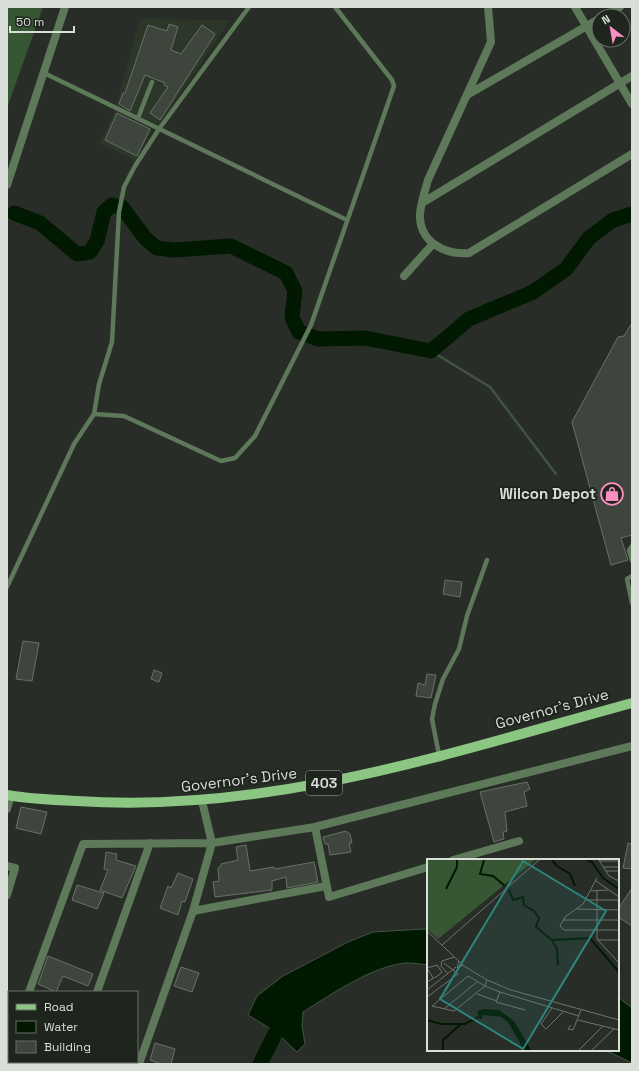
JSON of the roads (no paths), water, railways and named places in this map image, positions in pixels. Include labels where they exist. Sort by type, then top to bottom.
[{"type":"main road","name":"Governor's Drive","points":[[9,795],[91,802],[147,803],[202,801],[294,789],[368,774],[632,703]]},
{"type":"street","points":[[7,185],[65,7]]},
{"type":"street","points":[[489,7],[490,42],[428,180],[422,203],[420,216],[423,229],[432,244],[456,254],[469,253],[632,154]]},
{"type":"street","points":[[575,7],[632,104]]},
{"type":"street","points":[[467,95],[591,23]]},
{"type":"street","points":[[422,203],[632,76]]},
{"type":"street","points":[[404,276],[432,244]]},
{"type":"street","points":[[29,991],[83,844],[212,843],[315,827],[632,746]]},
{"type":"street","points":[[7,809],[9,795]]},
{"type":"street","points":[[139,1064],[193,912],[212,843],[202,801]]},
{"type":"street","points":[[315,827],[329,897],[427,868]]},
{"type":"street","points":[[456,859],[519,841]]},
{"type":"street","points":[[97,991],[150,843]]},
{"type":"street","points":[[7,866],[16,868],[7,895]]},
{"type":"street","points":[[193,912],[326,886]]},
{"type":"lane","points":[[7,587],[74,444],[94,414],[98,384],[112,342],[119,212],[124,187],[135,166],[159,129],[249,7]]},
{"type":"lane","points":[[94,414],[124,416],[221,461],[235,458],[255,436],[311,325],[394,86],[392,80],[335,7]]},
{"type":"lane","points":[[44,73],[347,220]]},
{"type":"lane","points":[[138,118],[152,82]]},
{"type":"lane","points":[[632,546],[629,550],[632,561]]},
{"type":"lane","points":[[439,755],[432,719],[435,704],[442,679],[459,649],[467,616],[487,560]]},
{"type":"lane","points":[[632,576],[627,579],[632,603]]},
{"type":"water","points":[[427,929],[427,965],[406,963],[380,969],[339,989],[303,1012],[302,1026],[305,1044],[297,1052],[276,1032],[248,1015],[257,996],[283,976],[348,942],[373,932]]},
{"type":"water","points":[[619,998],[632,1008],[632,1063],[607,1051],[619,1051]]},
{"type":"waterway","points":[[14,213],[40,223],[77,254],[90,252],[97,241],[104,212],[112,205],[122,207],[145,238],[157,248],[174,250],[231,246],[286,273],[295,291],[292,317],[299,332],[318,339],[365,338],[431,351],[469,319],[533,292],[566,269],[589,238],[613,220],[632,214]]},
{"type":"waterway","points":[[431,351],[490,387],[556,474]]},
{"type":"waterway","points":[[260,1064],[276,1032],[290,1016]]},
{"type":"place","name":"Wilcon Depot","points":[[612,494]]}]
